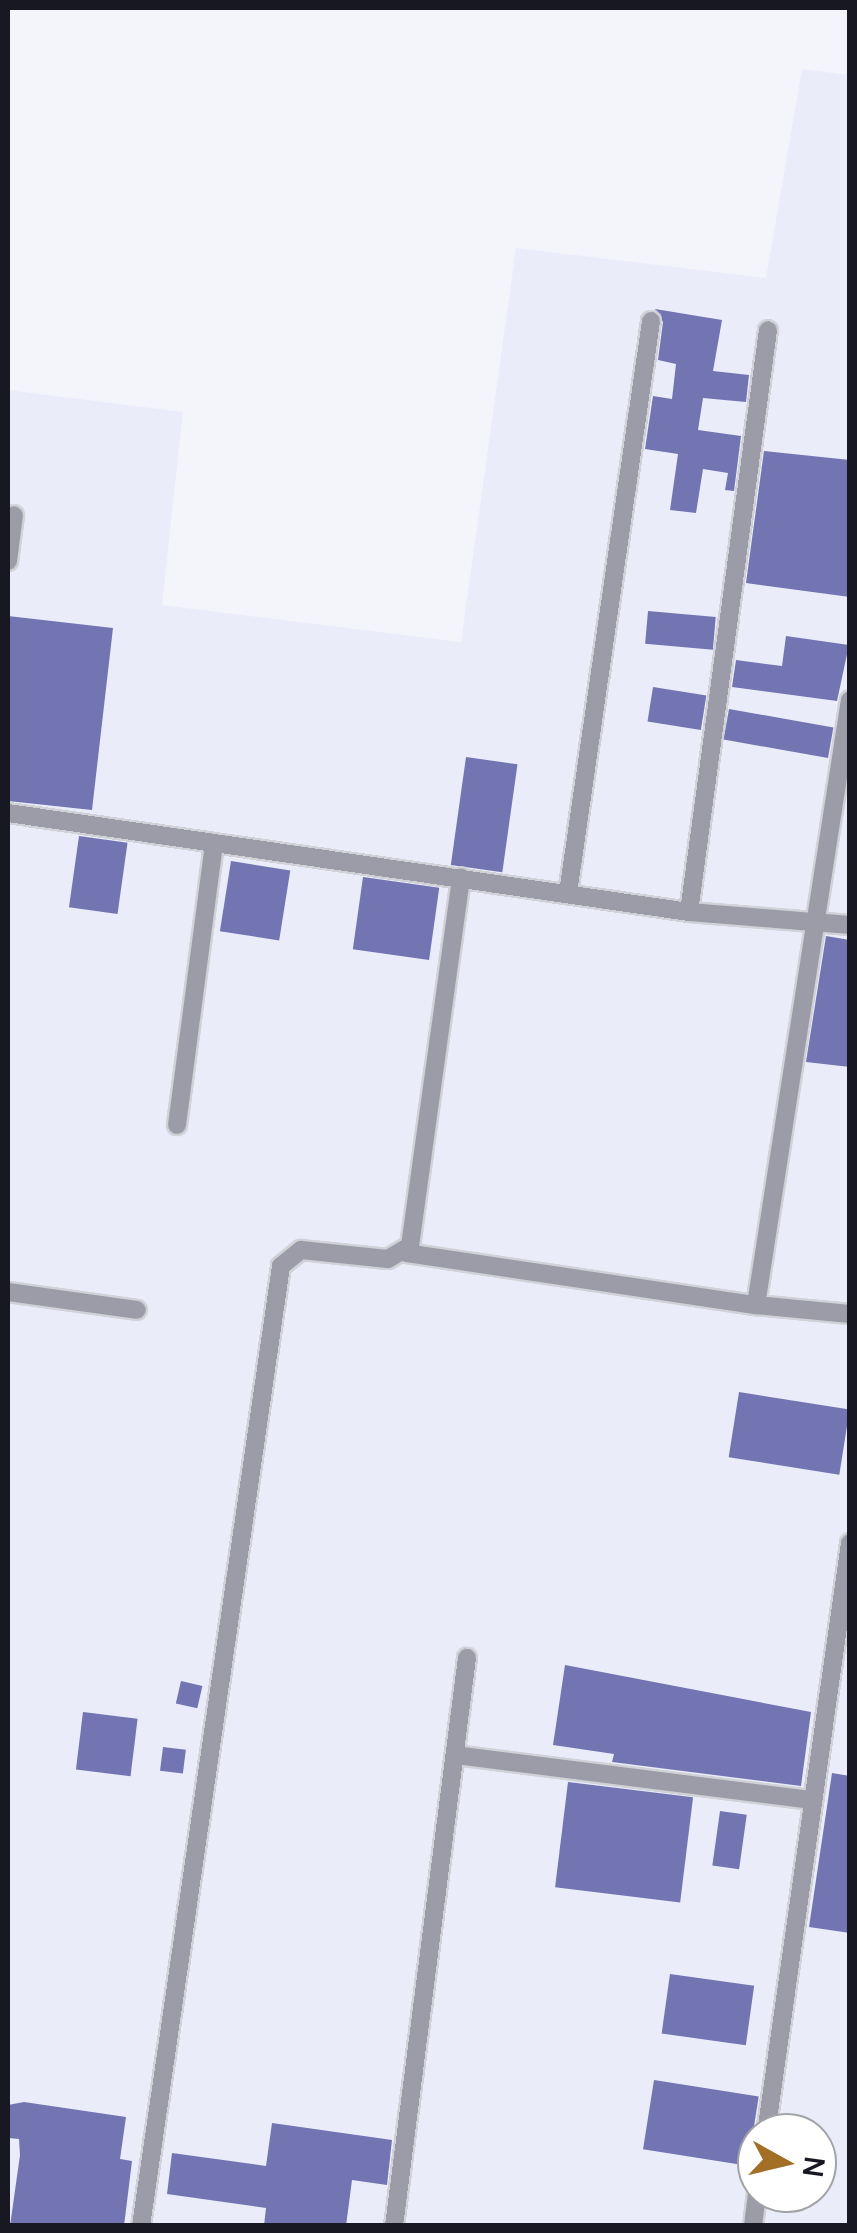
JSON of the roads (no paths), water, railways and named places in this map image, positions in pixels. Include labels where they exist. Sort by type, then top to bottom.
[{"type":"lane","points":[[568,893],[650,322]]},
{"type":"lane","points":[[689,912],[768,330]]},
{"type":"lane","points":[[8,561],[14,515]]},
{"type":"lane","points":[[756,1305],[850,700]]},
{"type":"lane","points":[[8,813],[689,912],[850,925]]},
{"type":"lane","points":[[177,1125],[214,844]]},
{"type":"lane","points":[[406,1253],[461,878]]},
{"type":"lane","points":[[141,2226],[281,1266],[301,1250],[406,1253],[756,1305],[850,1314]]},
{"type":"lane","points":[[8,1292],[136,1310]]},
{"type":"lane","points":[[769,2113],[850,1543]]},
{"type":"lane","points":[[394,2226],[467,1658]]},
{"type":"lane","points":[[455,1754],[812,1800]]}]
